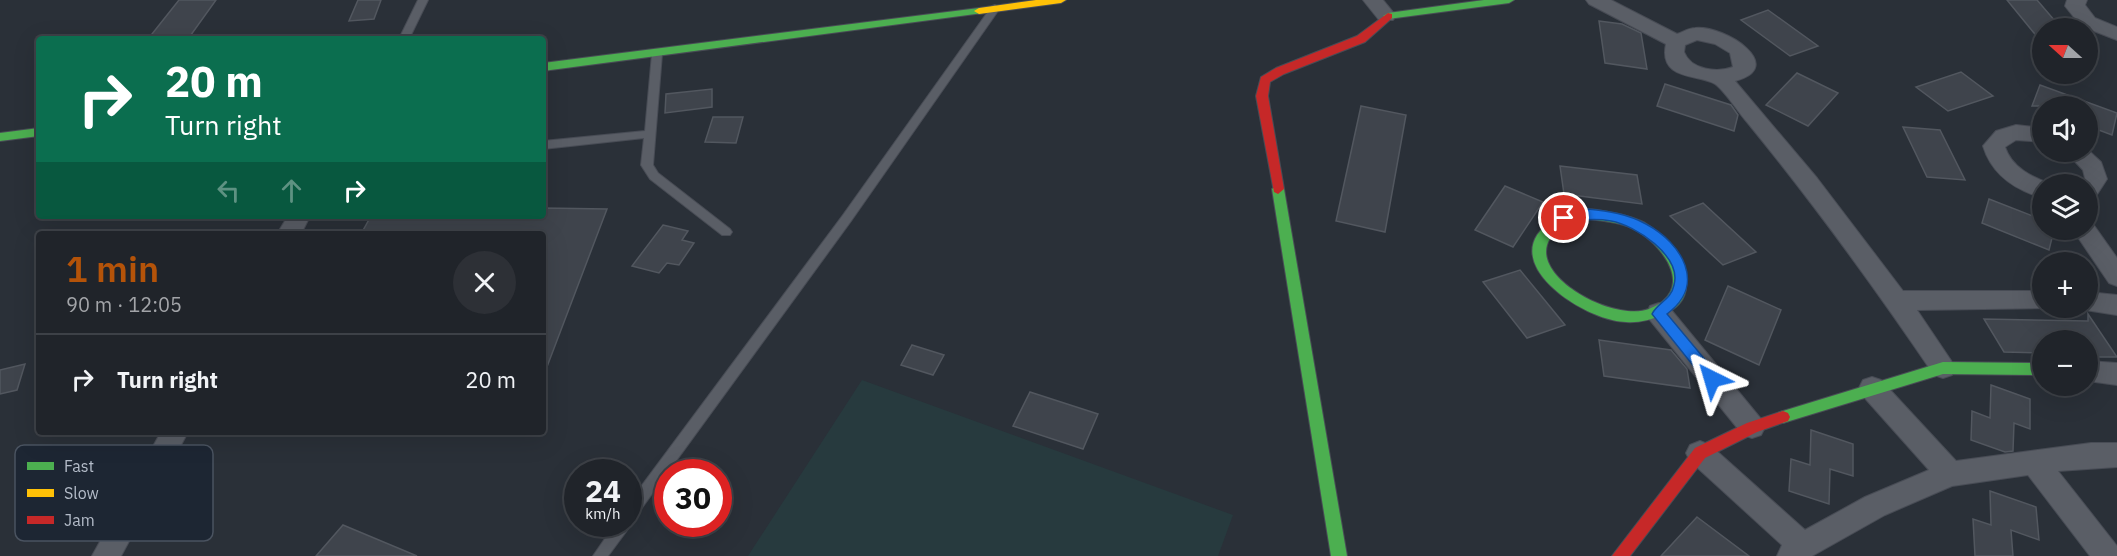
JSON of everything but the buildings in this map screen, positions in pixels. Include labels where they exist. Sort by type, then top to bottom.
[{"type":"street","points":[[546,68],[1061,0]]},
{"type":"street","points":[[1373,0],[1386,16]]},
{"type":"street","points":[[1339,556],[1262,96],[1265,80],[1280,69],[1361,41],[1378,28],[1386,16],[1509,0]]},
{"type":"street","points":[[1596,0],[1676,41],[1696,34],[1710,35],[1735,47],[1743,55],[1746,64],[1743,71],[1722,79]]},
{"type":"street","points":[[2077,0],[2075,6],[2088,22],[2117,34]]},
{"type":"street","points":[[1676,41],[1673,48],[1675,57],[1682,65],[1694,72],[1722,79],[1766,129],[1898,301],[1943,368]]},
{"type":"street","points":[[0,137],[36,132]]},
{"type":"street","points":[[2032,134],[2011,132],[1999,137],[1994,146],[1996,157],[2006,170],[2032,185]]},
{"type":"street","points":[[1588,214],[1615,217],[1641,227],[1663,243],[1678,262],[1682,283],[1676,301],[1659,314],[1634,318],[1605,315],[1577,303],[1555,286],[1542,266],[1539,246],[1547,229],[1564,218],[1588,214]]},
{"type":"street","points":[[2092,240],[2117,277]]},
{"type":"street","points":[[1898,301],[2032,300]]},
{"type":"street","points":[[2098,303],[2117,304]]},
{"type":"street","points":[[1659,314],[1752,428]]},
{"type":"street","points":[[1620,556],[1700,453],[1752,428],[1872,388],[1943,368],[2032,369]]},
{"type":"street","points":[[2098,372],[2117,374]]},
{"type":"street","points":[[1872,388],[1950,474]]},
{"type":"street","points":[[1700,453],[1797,551],[1875,506],[1950,474],[2091,455],[2117,455]]},
{"type":"street","points":[[2035,463],[2107,556]]},
{"type":"street","points":[[106,556],[114,541]]},
{"type":"lane","points":[[405,36],[423,0]]},
{"type":"lane","points":[[961,12],[970,0]]},
{"type":"lane","points":[[642,497],[847,218],[995,8]]},
{"type":"lane","points":[[657,54],[647,165],[654,176],[726,232]]},
{"type":"lane","points":[[546,145],[649,134]]},
{"type":"lane","points":[[600,556],[614,537]]},
{"type":"green space","points":[[862,380],[1233,515],[1218,556],[748,556]]},
{"type":"traffic: fast","points":[[1388,16],[1509,0]]},
{"type":"traffic: fast","points":[[546,67],[979,11]]},
{"type":"traffic: fast","points":[[0,137],[36,132]]},
{"type":"traffic: fast","points":[[1278,189],[1339,556]]},
{"type":"traffic: fast","points":[[1588,214],[1628,221],[1655,237],[1675,261],[1680,287],[1675,299],[1663,309],[1645,316],[1624,317],[1602,312],[1579,302],[1560,288],[1546,272],[1539,255],[1542,239],[1557,224],[1588,214]]},
{"type":"traffic: fast","points":[[1783,417],[1943,368],[2032,369]]},
{"type":"traffic: slow","points":[[979,11],[1061,0]]},
{"type":"traffic: jam","points":[[1278,189],[1262,96],[1265,80],[1280,71],[1361,39],[1388,16]]},
{"type":"traffic: jam","points":[[1620,556],[1700,453],[1752,427],[1783,417]]},
{"type":"route","points":[[1564,218],[1588,214],[1615,217],[1641,227],[1663,243],[1678,262],[1682,283],[1676,301],[1659,314],[1712,379]]}]
